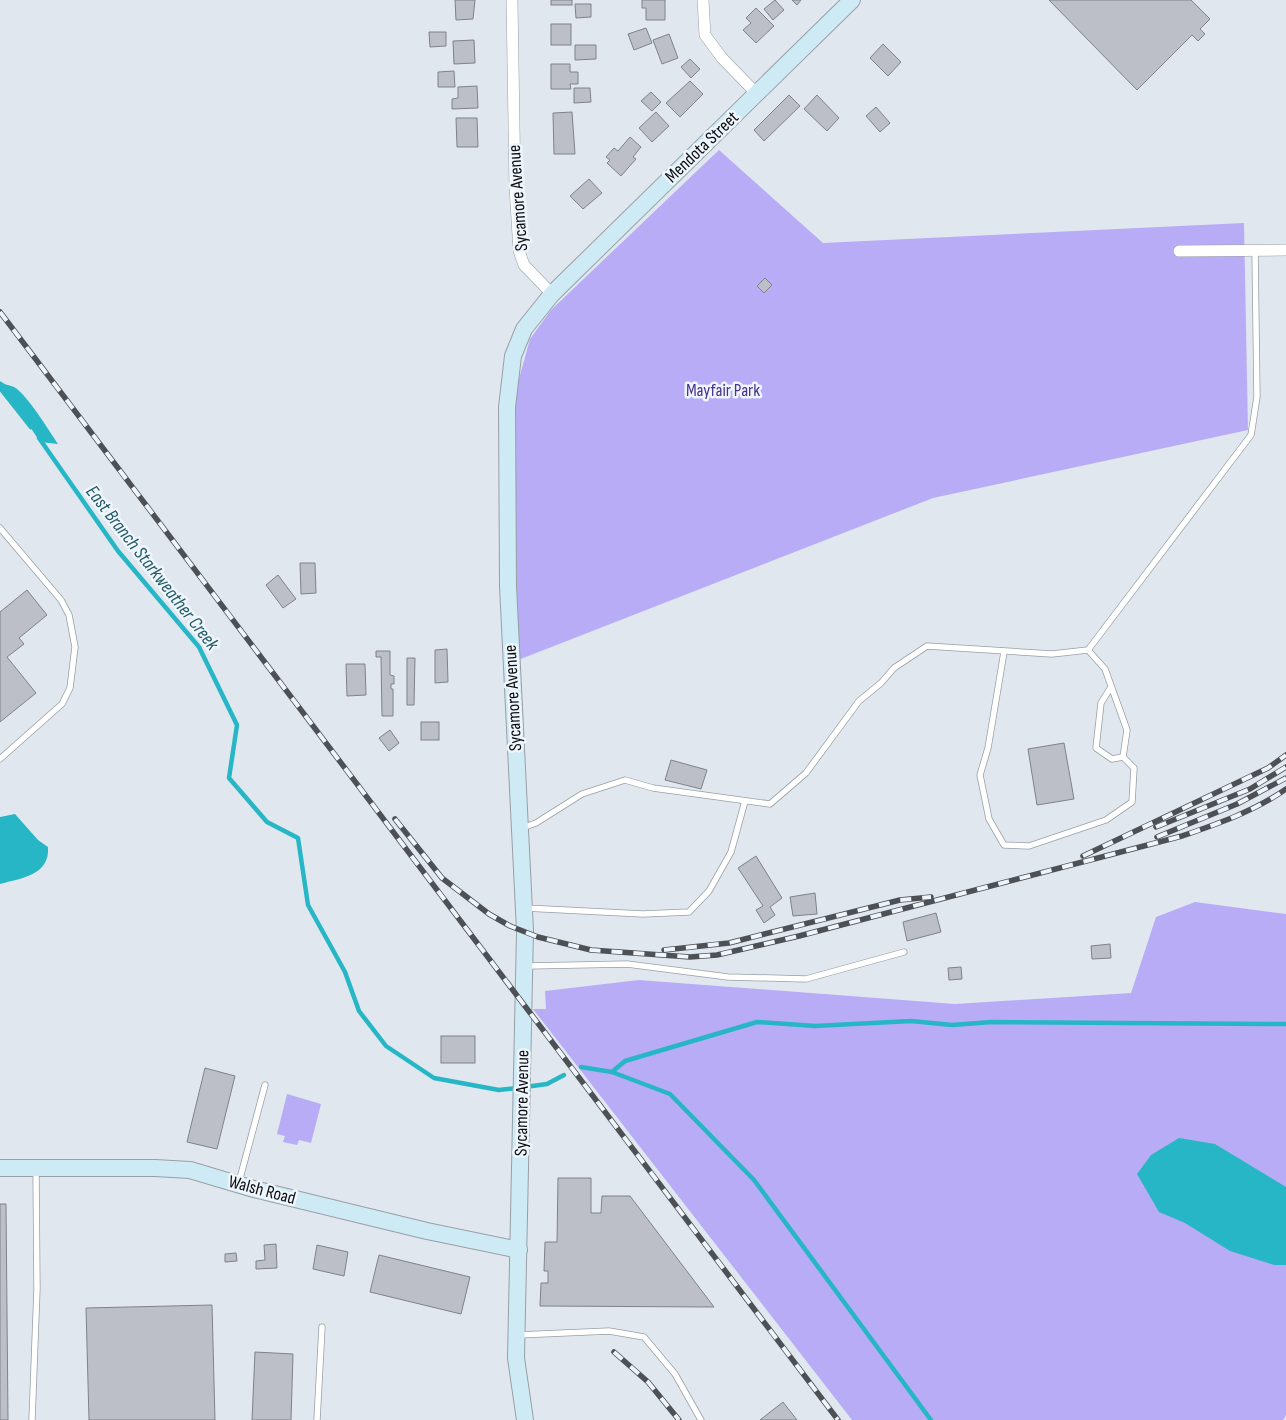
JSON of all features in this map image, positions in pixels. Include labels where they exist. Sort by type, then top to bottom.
[{"type":"street","name":"Sycamore Avenue","points":[[512,0],[515,187],[519,251],[524,265],[552,294],[524,329],[513,356],[507,407],[508,586],[520,828],[524,966],[518,1335],[516,1358],[525,1420]]},
{"type":"street","points":[[702,0],[705,35],[717,52],[757,94]]},
{"type":"street","name":"Mendota Street","points":[[552,294],[852,0]]},
{"type":"street","points":[[1179,251],[1286,250]]},
{"type":"street","name":"Walsh Road","points":[[0,1168],[155,1168],[190,1170],[238,1184],[427,1231],[519,1250]]},
{"type":"lane","points":[[520,828],[536,823],[582,794],[625,780],[653,788],[770,804],[806,773],[859,702],[881,683],[894,668],[928,646],[1052,654],[1088,650],[1251,435],[1257,396],[1255,250]]},
{"type":"lane","points":[[0,528],[61,600],[69,614],[74,632],[75,647],[70,688],[62,704],[0,760]]},
{"type":"lane","points":[[1088,650],[1105,669],[1127,730],[1123,757]]},
{"type":"lane","points":[[1004,652],[988,748],[980,775],[988,819],[1004,845],[1029,846],[1106,820],[1132,802],[1134,768],[1123,757]]},
{"type":"lane","points":[[1111,687],[1101,704],[1096,748],[1112,759],[1123,757]]},
{"type":"lane","points":[[523,908],[643,914],[688,912],[709,891],[731,852],[745,801]]},
{"type":"lane","points":[[524,966],[627,964],[728,977],[806,979],[904,952]]},
{"type":"lane","points":[[238,1184],[265,1085]]},
{"type":"lane","points":[[32,1420],[37,1289],[36,1168]]},
{"type":"lane","points":[[316,1420],[322,1327]]},
{"type":"lane","points":[[518,1335],[609,1332],[644,1337],[675,1374],[701,1420]]},
{"type":"green space","name":"Mayfair Park","points":[[719,150],[823,243],[1244,223],[1248,430],[933,498],[513,662],[514,419],[517,386],[530,339],[551,310]]},
{"type":"green space","points":[[1195,902],[1286,914],[1286,1415],[1283,1420],[852,1420],[533,1009],[546,1009],[545,991],[639,980],[955,1004],[1131,993],[1156,917]]},
{"type":"green space","points":[[287,1094],[321,1104],[311,1143],[299,1140],[297,1145],[283,1142],[285,1136],[277,1134]]},
{"type":"water","points":[[0,381],[14,387],[25,397],[58,444],[40,442],[21,413],[0,390]]},
{"type":"water","points":[[15,814],[38,840],[48,847],[47,856],[44,864],[33,874],[0,884],[0,817]]},
{"type":"water","points":[[1179,1138],[1215,1144],[1286,1187],[1286,1265],[1274,1265],[1230,1251],[1185,1223],[1159,1212],[1137,1174],[1151,1155]]},
{"type":"building","points":[[455,0],[475,0],[473,19],[456,20]]},
{"type":"building","points":[[551,0],[572,0],[572,5],[551,5]]},
{"type":"building","points":[[642,0],[665,0],[665,20],[646,20],[646,8],[642,8]]},
{"type":"building","points":[[775,0],[784,10],[773,20],[764,9]]},
{"type":"building","points":[[792,0],[801,0],[797,5]]},
{"type":"building","points":[[1049,0],[1191,0],[1210,19],[1200,29],[1205,34],[1198,41],[1192,35],[1137,90]]},
{"type":"building","points":[[575,4],[591,4],[591,17],[576,18]]},
{"type":"building","points":[[756,8],[774,26],[756,43],[743,30],[751,23],[746,18]]},
{"type":"building","points":[[551,24],[571,24],[571,45],[551,45]]},
{"type":"building","points":[[646,28],[652,43],[634,50],[628,34]]},
{"type":"building","points":[[429,32],[446,32],[446,46],[430,47]]},
{"type":"building","points":[[669,34],[678,58],[662,64],[653,40]]},
{"type":"building","points":[[474,40],[475,63],[454,64],[453,41]]},
{"type":"building","points":[[883,44],[901,62],[888,76],[870,58]]},
{"type":"building","points":[[575,45],[596,45],[596,59],[575,60]]},
{"type":"building","points":[[690,59],[700,69],[691,78],[681,67]]},
{"type":"building","points":[[551,64],[570,64],[570,72],[578,72],[578,84],[570,84],[571,89],[551,89]]},
{"type":"building","points":[[454,71],[455,87],[438,87],[438,72]]},
{"type":"building","points":[[690,81],[703,94],[680,117],[666,103]]},
{"type":"building","points":[[477,86],[478,108],[452,109],[452,99],[458,98],[458,87]]},
{"type":"building","points":[[574,88],[590,88],[591,102],[574,103]]},
{"type":"building","points":[[651,92],[661,102],[652,111],[641,101]]},
{"type":"building","points":[[789,95],[800,106],[764,141],[754,130]]},
{"type":"building","points":[[817,95],[839,118],[827,131],[804,109]]},
{"type":"building","points":[[876,107],[890,123],[880,132],[866,116]]},
{"type":"building","points":[[572,112],[575,154],[554,154],[553,113]]},
{"type":"building","points":[[656,112],[669,126],[652,142],[639,128]]},
{"type":"building","points":[[456,118],[477,118],[478,147],[457,147]]},
{"type":"building","points":[[630,137],[641,147],[633,157],[636,159],[621,176],[607,163],[610,160],[606,157],[614,148],[618,151]]},
{"type":"building","points":[[589,179],[602,193],[583,209],[570,196]]},
{"type":"building","points":[[765,278],[772,285],[764,293],[757,286]]},
{"type":"building","points":[[300,563],[315,563],[316,593],[301,594]]},
{"type":"building","points":[[278,575],[296,599],[283,608],[266,585]]},
{"type":"building","points":[[27,590],[47,615],[19,638],[24,644],[7,657],[36,693],[0,722],[0,612]]},
{"type":"building","points":[[447,649],[448,682],[435,683],[435,650]]},
{"type":"building","points":[[376,651],[390,651],[390,675],[394,676],[394,684],[391,684],[391,689],[393,689],[393,716],[382,716],[381,657],[376,657]]},
{"type":"building","points":[[407,658],[415,658],[414,705],[407,705]]},
{"type":"building","points":[[346,664],[365,664],[366,695],[347,696]]},
{"type":"building","points":[[421,722],[439,722],[439,740],[421,740]]},
{"type":"building","points":[[390,730],[399,743],[389,751],[379,738]]},
{"type":"building","points":[[1064,743],[1074,799],[1037,805],[1028,749]]},
{"type":"building","points":[[671,760],[707,770],[701,789],[665,780]]},
{"type":"building","points":[[756,856],[782,898],[770,907],[775,915],[764,923],[756,910],[763,906],[738,868]]},
{"type":"building","points":[[815,893],[817,914],[793,916],[790,897]]},
{"type":"building","points":[[936,913],[941,932],[907,941],[903,922]]},
{"type":"building","points":[[1110,944],[1111,958],[1092,959],[1091,946]]},
{"type":"building","points":[[961,967],[962,979],[949,980],[948,968]]},
{"type":"building","points":[[441,1036],[475,1036],[475,1063],[441,1063]]},
{"type":"building","points":[[205,1068],[235,1076],[217,1149],[187,1142]]},
{"type":"building","points":[[558,1178],[591,1178],[591,1213],[601,1213],[602,1196],[630,1196],[714,1307],[540,1306],[541,1283],[548,1283],[548,1271],[544,1271],[545,1242],[557,1242]]},
{"type":"building","points":[[0,1204],[6,1204],[8,1420],[0,1420]]},
{"type":"building","points":[[276,1244],[277,1268],[256,1269],[256,1261],[265,1260],[264,1245]]},
{"type":"building","points":[[317,1245],[348,1252],[344,1276],[313,1269]]},
{"type":"building","points":[[236,1253],[237,1261],[225,1262],[225,1254]]},
{"type":"building","points":[[379,1255],[470,1277],[461,1314],[370,1292]]},
{"type":"building","points":[[212,1305],[215,1420],[89,1420],[86,1308]]},
{"type":"building","points":[[255,1352],[293,1354],[291,1420],[252,1420]]},
{"type":"building","points":[[783,1402],[797,1420],[760,1420]]},
{"type":"waterway","name":"East Branch Starkweather Creek","points":[[0,388],[31,427]]},
{"type":"waterway","name":"East Branch Starkweather Creek","points":[[39,438],[118,551],[199,647],[237,725],[229,778],[267,822],[298,838],[308,905],[345,972],[359,1011],[386,1046],[434,1078],[499,1090],[517,1088]]},
{"type":"waterway","points":[[612,1072],[625,1061],[757,1022],[815,1026],[911,1021],[952,1025],[992,1022],[1286,1024]]},
{"type":"waterway","points":[[581,1067],[612,1072],[670,1094],[754,1180],[931,1420]]},
{"type":"waterway","name":"East Branch Starkweather Creek","points":[[525,1087],[547,1084],[564,1075]]},
{"type":"railway","points":[[0,312],[838,1420]]},
{"type":"railway","points":[[1083,856],[1268,768],[1286,755]]},
{"type":"railway","points":[[1156,827],[1250,789],[1286,767]]},
{"type":"railway","points":[[1157,837],[1237,804],[1286,778]]},
{"type":"railway","points":[[395,819],[442,878],[489,914],[510,926],[538,937],[591,950],[690,957],[717,955],[799,936],[1182,836],[1249,810],[1286,789]]},
{"type":"railway","points":[[664,950],[729,943],[900,900],[931,897]]},
{"type":"railway","points":[[614,1352],[648,1382],[679,1420]]}]
